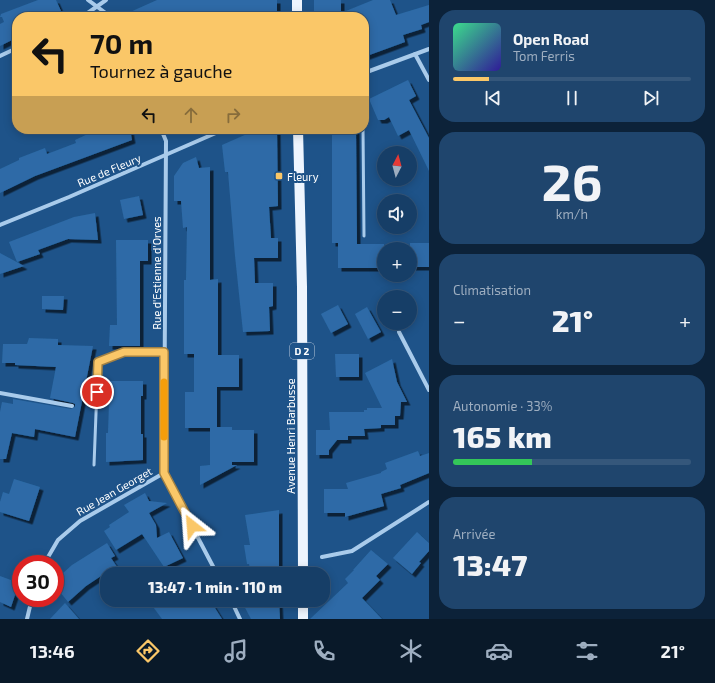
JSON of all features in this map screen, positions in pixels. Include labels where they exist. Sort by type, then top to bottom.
[{"type":"main road","points":[[297,0],[297,12]]},
{"type":"main road","name":"Avenue Henri Barbusse","points":[[298,134],[302,287],[303,567]]},
{"type":"main road","points":[[303,607],[303,619]]},
{"type":"street","points":[[88,0],[104,12]]},
{"type":"street","points":[[90,12],[106,0]]},
{"type":"street","points":[[369,71],[429,49]]},
{"type":"street","points":[[0,56],[12,50]]},
{"type":"street","points":[[415,54],[429,80]]},
{"type":"street","name":"Rue d'Estienne d'Orves","points":[[163,134],[166,141],[164,473],[213,567]]},
{"type":"street","name":"Rue de Fleury","points":[[0,225],[69,197],[214,134]]},
{"type":"street","points":[[399,332],[429,390]]},
{"type":"street","points":[[0,393],[72,406]]},
{"type":"street","name":"Rue Jean Georget","points":[[49,555],[58,540],[80,521],[164,473]]},
{"type":"street","points":[[322,557],[352,551],[429,502]]},
{"type":"street","points":[[27,619],[30,607]]},
{"type":"street","points":[[234,607],[240,619]]},
{"type":"lane","points":[[363,134],[364,236]]},
{"type":"lane","points":[[94,465],[98,362],[124,352],[164,352]]},
{"type":"building","points":[[38,0],[56,0],[61,11],[12,12],[12,40],[0,46],[0,24],[4,22],[2,17],[0,17],[1,14]]},
{"type":"building","points":[[157,0],[277,0],[277,12],[130,12]]},
{"type":"building","points":[[314,0],[341,0],[341,12],[314,12]]},
{"type":"building","points":[[373,0],[390,0],[396,15],[429,5],[429,22],[421,25],[422,29],[403,35],[405,42],[369,55],[369,12],[343,12]]},
{"type":"building","points":[[408,80],[416,96],[409,100],[429,138],[429,171],[409,130],[398,136],[389,117],[384,120],[378,120],[369,99]]},
{"type":"building","points":[[88,134],[131,134],[132,140],[35,176],[0,193],[0,169],[19,160],[19,158],[45,148],[47,154],[76,143],[75,140]]},
{"type":"building","points":[[247,134],[277,134],[278,206],[269,207],[271,238],[278,238],[278,258],[254,258],[255,283],[273,283],[273,306],[269,307],[270,331],[243,332],[228,172],[225,172],[222,145]]},
{"type":"building","points":[[332,134],[356,134],[357,244],[377,244],[377,268],[338,268],[338,243],[332,243]]},
{"type":"building","points":[[196,157],[199,168],[210,167],[210,280],[218,279],[218,355],[239,355],[239,387],[217,387],[217,427],[232,427],[232,430],[254,430],[254,462],[232,462],[232,465],[237,465],[200,485],[200,466],[210,465],[210,428],[185,428],[185,392],[194,392],[194,354],[184,354],[184,280],[186,280],[187,227],[183,228],[181,201],[174,201],[174,176],[183,163]]},
{"type":"building","points":[[139,196],[143,215],[124,219],[120,200]]},
{"type":"building","points":[[95,213],[98,240],[68,239],[38,250],[40,254],[17,262],[9,242],[74,217]]},
{"type":"building","points":[[116,240],[148,240],[148,261],[140,261],[140,346],[109,346],[110,325],[117,325]]},
{"type":"building","points":[[417,243],[429,243],[429,267],[417,267]]},
{"type":"building","points":[[0,253],[24,266],[0,274]]},
{"type":"building","points":[[42,296],[64,296],[63,310],[42,309]]},
{"type":"building","points":[[338,305],[348,324],[331,333],[321,314]]},
{"type":"building","points":[[367,307],[377,325],[377,330],[380,330],[381,332],[368,339],[355,314]]},
{"type":"building","points":[[29,338],[58,339],[58,345],[93,346],[75,437],[35,429],[34,437],[12,433],[6,459],[0,459],[0,412],[2,402],[13,404],[13,399],[71,409],[75,407],[75,404],[73,403],[50,398],[56,367],[2,363],[3,344],[27,344]]},
{"type":"building","points":[[335,354],[359,354],[359,377],[336,377]]},
{"type":"building","points":[[392,359],[397,382],[407,402],[401,402],[400,416],[395,416],[395,425],[381,425],[381,428],[364,429],[365,436],[348,436],[348,440],[337,440],[329,450],[329,455],[316,455],[316,430],[330,430],[329,412],[364,412],[367,408],[382,408],[365,373]]},
{"type":"building","points":[[106,381],[143,381],[143,396],[141,396],[141,434],[143,434],[143,460],[106,462],[106,433],[108,433],[109,403],[106,403]]},
{"type":"building","points":[[418,451],[420,456],[429,453],[429,473],[400,485],[401,488],[381,494],[384,506],[345,517],[345,513],[324,513],[324,489],[348,489],[346,483],[381,473],[387,469],[385,463]]},
{"type":"building","points":[[14,479],[40,487],[29,521],[0,512],[0,502],[3,492],[9,494]]},
{"type":"building","points":[[145,493],[149,501],[167,503],[149,513],[156,525],[157,538],[169,532],[183,558],[164,567],[142,534],[116,550],[104,531],[110,527],[109,525],[129,512],[124,505]]},
{"type":"building","points":[[279,510],[279,567],[250,567],[249,564],[247,564],[244,545],[250,545],[245,515]]},
{"type":"building","points":[[417,532],[429,543],[429,551],[419,562],[421,563],[412,574],[393,558]]},
{"type":"building","points":[[107,543],[115,556],[111,558],[117,567],[100,567],[100,577],[86,586],[68,602],[64,597],[64,572],[72,565]]},
{"type":"building","points":[[371,550],[388,564],[376,576],[380,580],[362,598],[382,619],[310,619],[323,607],[330,607],[330,600],[348,583],[345,579]]},
{"type":"building","points":[[0,576],[12,580],[12,604],[11,607],[0,602]]},
{"type":"building","points":[[65,603],[79,619],[50,619],[61,607],[64,607]]},
{"type":"building","points":[[153,607],[214,607],[222,619],[162,619]]},
{"type":"building","points":[[245,607],[279,607],[280,619],[251,619]]},
{"type":"slow traffic","points":[[164,382],[164,437]]},
{"type":"place","name":"Fleury","points":[[279,176]]},
{"type":"route","points":[[97,392],[98,362],[124,352],[164,352],[164,473],[192,526]]}]
